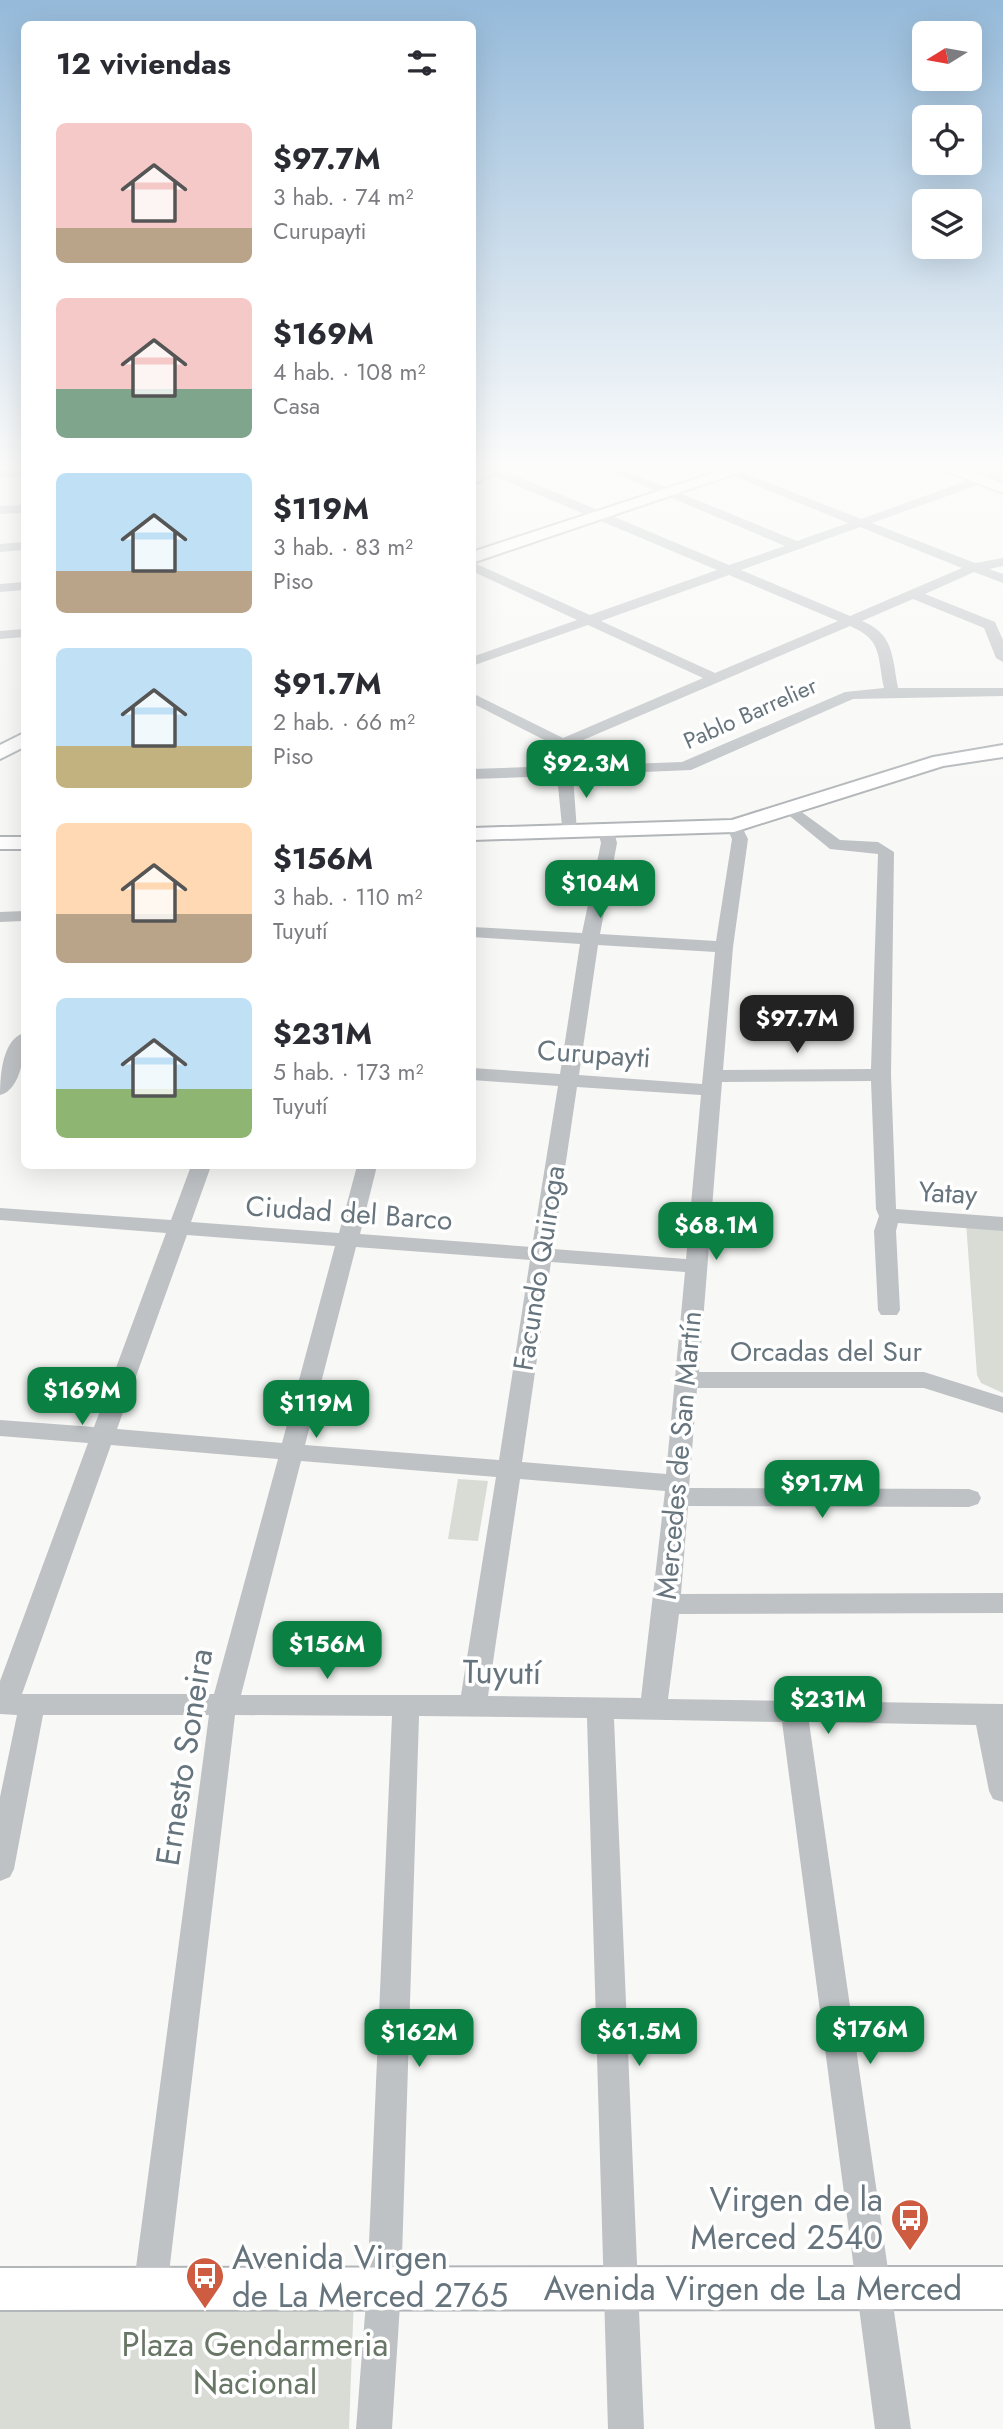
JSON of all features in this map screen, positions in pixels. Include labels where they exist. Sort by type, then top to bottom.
[{"type":"main road","points":[[0,752],[21,741]]},
{"type":"main road","points":[[476,834],[734,826],[792,810],[940,761],[1003,751]]},
{"type":"main road","points":[[0,844],[21,843]]},
{"type":"main road","name":"Avenida Virgen de La Merced","points":[[0,2289],[621,2286],[1003,2288]]},
{"type":"street","points":[[496,577],[714,678]]},
{"type":"street","points":[[476,661],[707,577]]},
{"type":"street","points":[[749,577],[879,635],[892,692]]},
{"type":"street","points":[[562,744],[950,577]]},
{"type":"street","points":[[0,588],[21,586]]},
{"type":"street","points":[[911,593],[990,625],[1003,659]]},
{"type":"street","points":[[0,635],[21,633]]},
{"type":"street","name":"Pablo Barrelier","points":[[476,774],[685,767],[839,698],[892,692],[1003,692]]},
{"type":"street","points":[[476,699],[562,744]]},
{"type":"street","points":[[562,744],[569,832]]},
{"type":"street","points":[[792,810],[831,843],[878,847],[886,852],[881,1075],[886,1209],[890,1216],[885,1231],[889,1310]]},
{"type":"street","name":"Mercedes de San Martín","points":[[653,1709],[667,1604],[694,1266],[724,947],[740,839],[734,826]]},
{"type":"street","name":"Facundo Quiroga","points":[[473,1706],[590,939],[609,843],[606,831]]},
{"type":"street","points":[[0,918],[21,916]]},
{"type":"street","points":[[476,932],[724,947]]},
{"type":"street","points":[[1,1085],[21,1049]]},
{"type":"street","name":"Curupayti","points":[[476,1074],[569,1080],[712,1083],[881,1075]]},
{"type":"street","points":[[0,1869],[12,1704],[102,1436],[200,1169]]},
{"type":"street","name":"Ernesto Soneira","points":[[150,2290],[223,1704],[366,1169]]},
{"type":"street","name":"Ciudad del Barco","points":[[0,1214],[694,1266]]},
{"type":"street","name":"Yatay","points":[[890,1216],[1003,1224]]},
{"type":"street","name":"Orcadas del Sur","points":[[687,1380],[924,1380],[1003,1405]]},
{"type":"street","points":[[0,1428],[508,1469],[676,1490],[969,1498]]},
{"type":"street","points":[[667,1604],[1003,1603]]},
{"type":"street","name":"Tuyutí","points":[[12,1704],[473,1706],[995,1715]]},
{"type":"street","points":[[374,2429],[384,2289],[406,1706]]},
{"type":"street","points":[[600,1709],[626,2429]]},
{"type":"street","points":[[794,1711],[893,2429]]},
{"type":"street","points":[[995,1715],[1003,1791]]},
{"type":"green space","points":[[966,1222],[1003,1225],[1003,1393],[981,1383],[977,1375]]},
{"type":"green space","points":[[458,1479],[488,1481],[478,1541],[448,1539]]},
{"type":"green space","name":"Plaza Gendarmeria Nacional","points":[[354,2296],[349,2429],[0,2429],[0,2300]]},
{"type":"place","name":"Virgen de la Merced 2540","points":[[910,2252]]},
{"type":"place","name":"Avenida Virgen de La Merced 2765","points":[[205,2310]]}]
